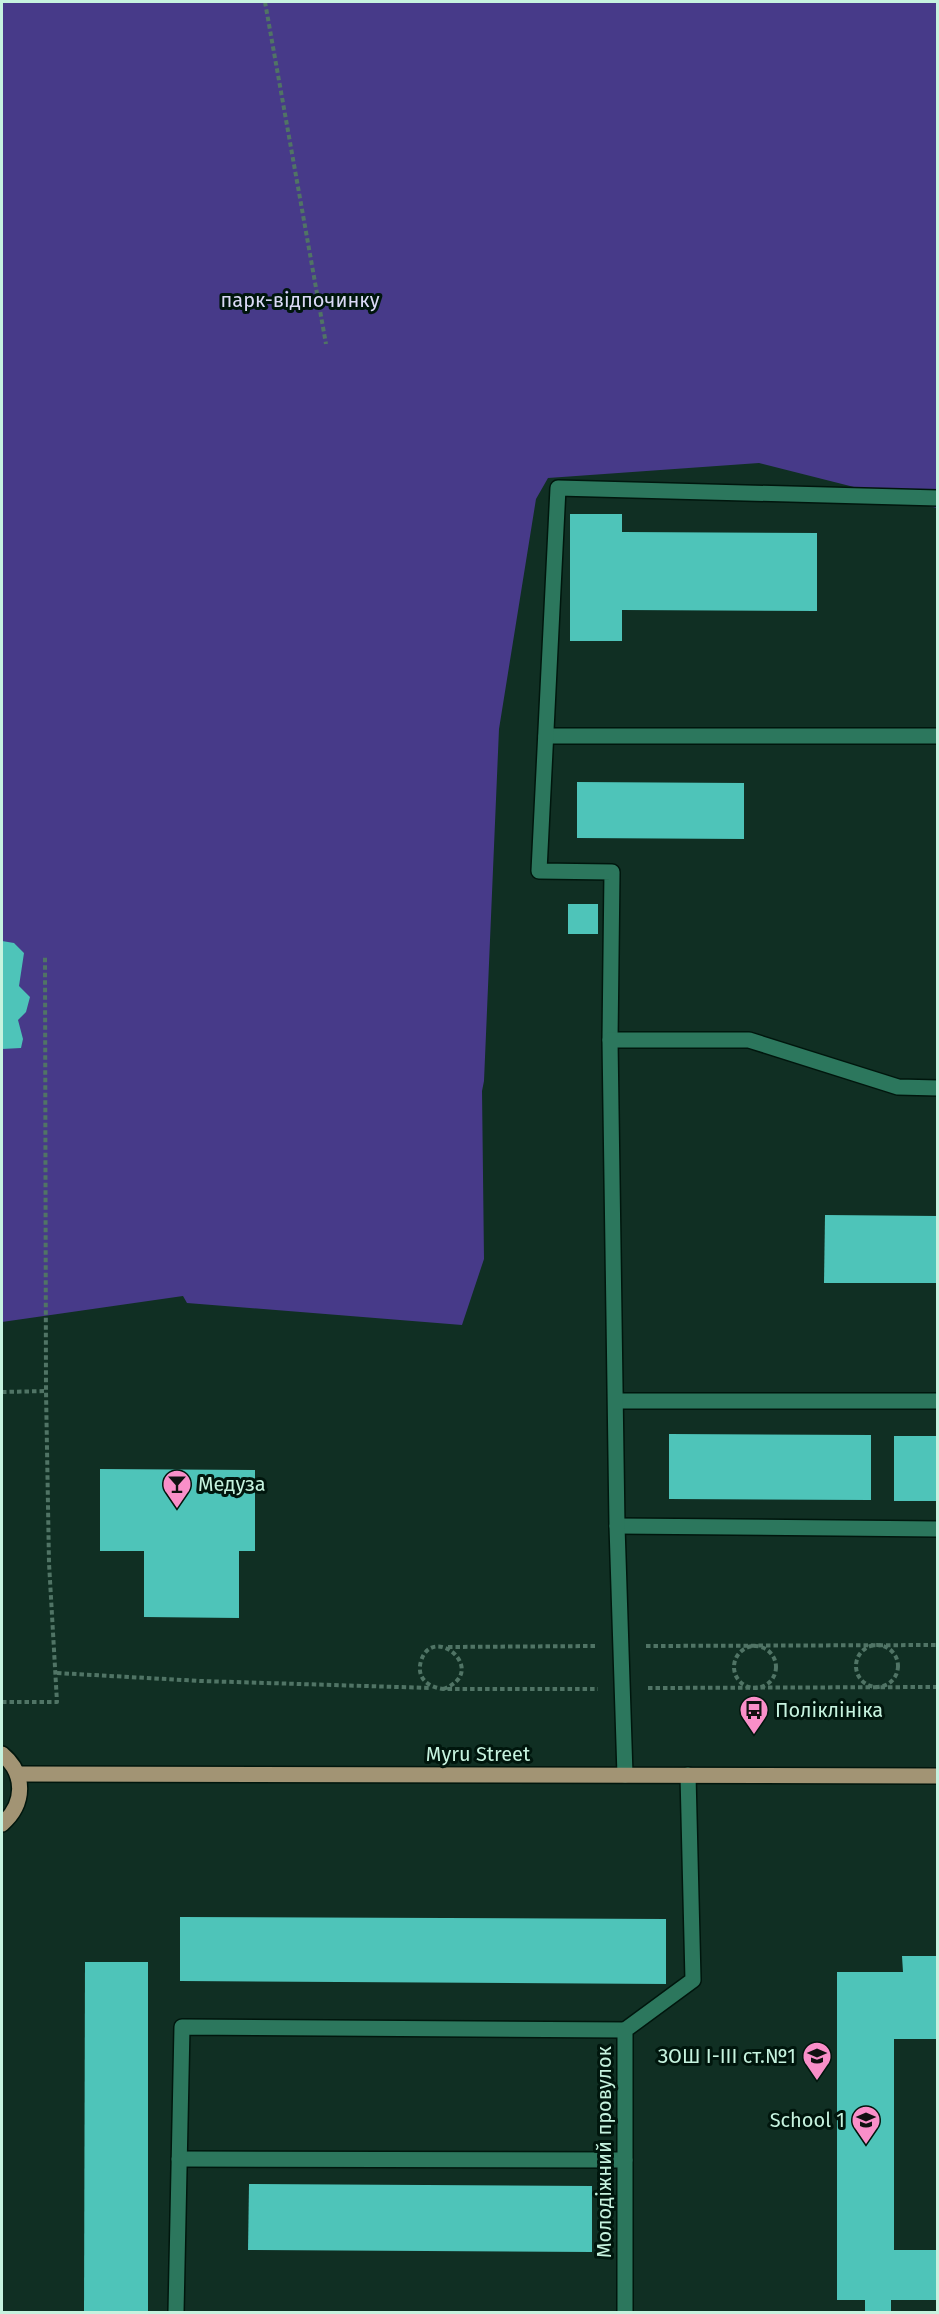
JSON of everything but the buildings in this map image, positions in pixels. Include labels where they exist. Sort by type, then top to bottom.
[{"type":"main road","points":[[2,1754],[10,1761],[18,1774],[20,1789],[18,1803],[11,1816],[2,1824]]},
{"type":"main road","name":"Myru Street","points":[[18,1774],[938,1776]]},
{"type":"lane","points":[[625,1775],[618,1526],[610,1040],[612,872],[539,871],[558,488],[938,498]]},
{"type":"lane","points":[[546,736],[938,736]]},
{"type":"lane","points":[[610,1040],[749,1040],[898,1087],[938,1088]]},
{"type":"lane","points":[[616,1401],[938,1401]]},
{"type":"lane","points":[[618,1526],[938,1529]]},
{"type":"lane","name":"Молодіжний провулок","points":[[625,2313],[625,2030],[693,1980],[688,1775]]},
{"type":"lane","points":[[176,2313],[182,2027],[625,2030]]},
{"type":"lane","points":[[179,2159],[625,2160]]},
{"type":"path","points":[[265,2],[326,344]]},
{"type":"path","points":[[2,1702],[57,1702],[49,1563],[46,1391],[45,956]]},
{"type":"path","points":[[2,1392],[46,1391]]},
{"type":"path","points":[[754,1645],[763,1647],[771,1653],[776,1671],[772,1680],[765,1686],[756,1688],[746,1686],[734,1672],[734,1663],[738,1654],[754,1645]]},
{"type":"path","points":[[877,1645],[887,1647],[898,1661],[898,1671],[894,1680],[877,1688],[860,1680],[856,1671],[856,1661],[860,1653],[868,1647],[877,1645]]},
{"type":"path","points":[[434,1688],[420,1675],[420,1666],[422,1657],[429,1650],[438,1647],[938,1645]]},
{"type":"path","points":[[438,1647],[447,1648],[455,1653],[460,1660],[462,1670],[459,1679],[452,1686],[443,1689]]},
{"type":"path","points":[[57,1673],[201,1681],[443,1689],[938,1688]]},
{"type":"green space","name":"парк-відпочинку","points":[[2,2],[937,2],[937,508],[759,463],[548,478],[536,499],[499,729],[482,1091],[484,1259],[462,1325],[187,1303],[183,1296],[2,1322]]},
{"type":"place","name":"Медуза","points":[[177,1510]]},
{"type":"place","name":"Поліклініка","points":[[754,1736]]},
{"type":"place","name":"ЗОШ I-III ст.№1","points":[[817,2082]]},
{"type":"place","name":"School 1","points":[[866,2146]]}]
